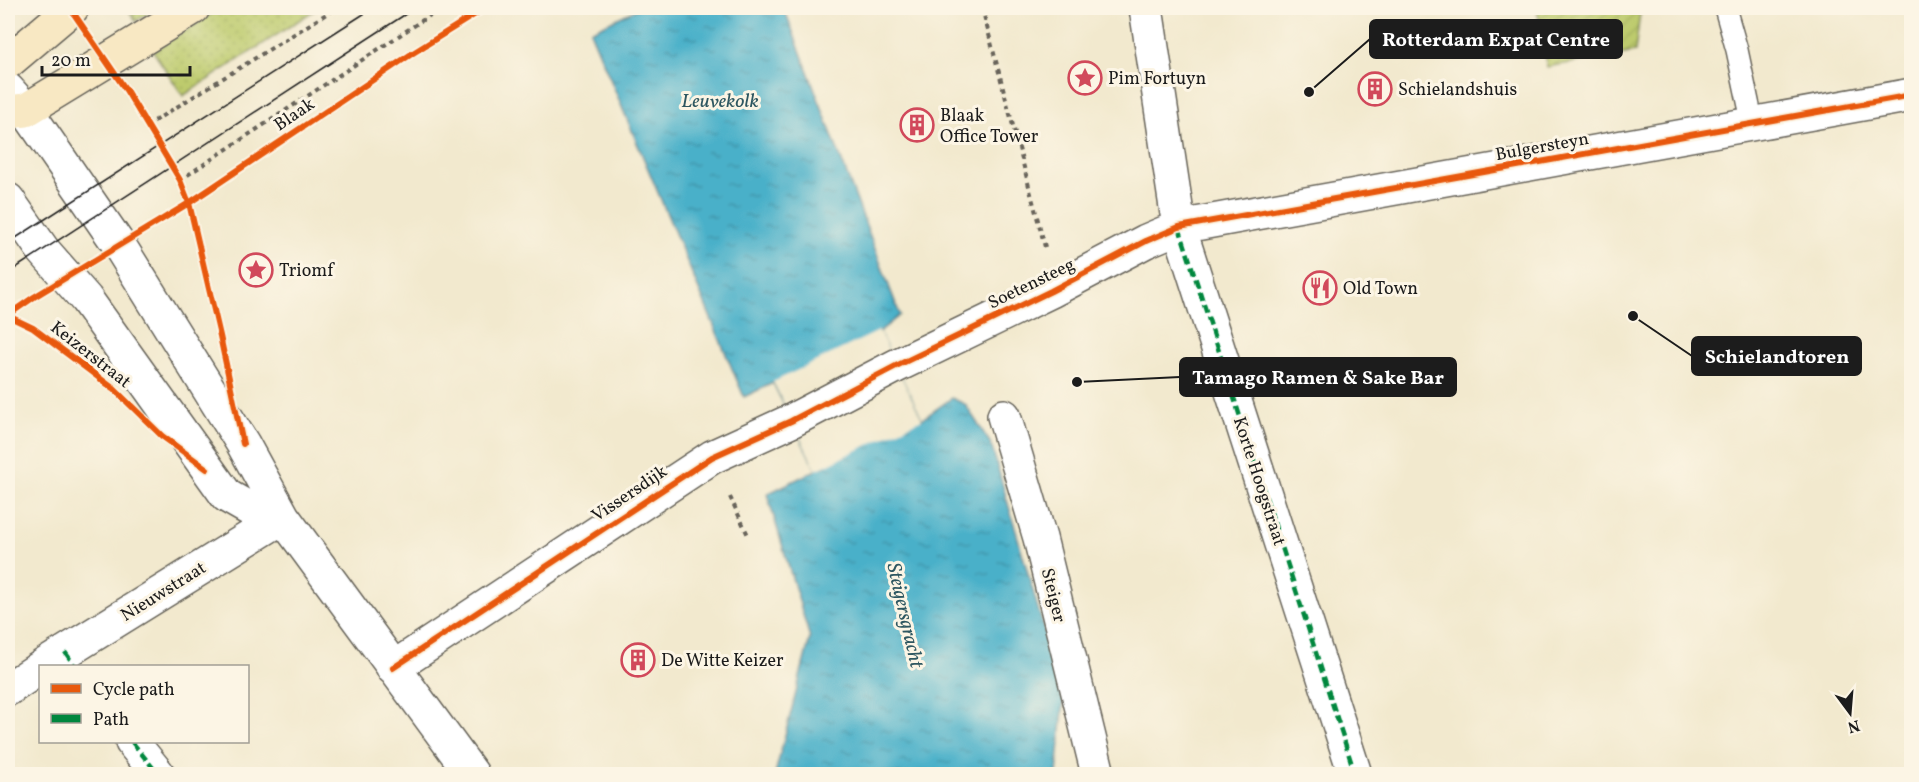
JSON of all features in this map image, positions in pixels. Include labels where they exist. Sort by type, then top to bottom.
[{"type":"main road","points":[[8,62],[72,8]]},
{"type":"main road","points":[[14,104],[193,8]]},
{"type":"street","name":"Korte Hoogstraat","points":[[1146,8],[1179,227],[1355,774]]},
{"type":"street","name":"Bulgersteyn","points":[[1179,227],[1911,95]]},
{"type":"street","points":[[14,104],[118,245],[243,444],[283,517],[472,774]]},
{"type":"street","name":"Keizerstraat","points":[[8,200],[43,249],[86,299],[227,496],[255,512],[283,517]]},
{"type":"street","name":"Soetensteeg","points":[[896,366],[1146,241],[1179,227]]},
{"type":"street","name":"Vissersdijk","points":[[393,668],[682,475],[712,457],[792,421],[896,366]]},
{"type":"street","name":"Steiger","points":[[1004,416],[1040,538],[1098,774]]},
{"type":"street","name":"Nieuwstraat","points":[[56,663],[283,517]]},
{"type":"street","name":"Nieuwstraat","points":[[8,689],[39,672]]},
{"type":"street","points":[[134,743],[158,774]]},
{"type":"lane","points":[[1725,8],[1737,50],[1753,124]]},
{"type":"path","points":[[146,126],[336,8]]},
{"type":"path","points":[[180,180],[441,8]]},
{"type":"path","points":[[982,8],[1056,288]]},
{"type":"path","points":[[141,117],[152,136]]},
{"type":"path","points":[[175,173],[183,188]]},
{"type":"green space","points":[[127,8],[157,8],[136,21]]},
{"type":"green space","points":[[221,8],[318,8],[183,96],[153,51]]},
{"type":"green space","points":[[1537,8],[1664,8],[1640,13],[1635,52],[1547,67]]},
{"type":"water","points":[[639,8],[784,8],[900,315],[879,332],[922,419],[952,398],[965,404],[991,444],[1064,699],[1057,774],[775,774],[810,638],[767,494],[816,470],[773,383],[744,397],[590,31]]},
{"type":"pier","points":[[879,331],[922,419],[816,470],[773,382]]},
{"type":"tram line","points":[[8,243],[373,8]]},
{"type":"tram line","points":[[8,273],[415,8]]},
{"type":"marked path","points":[[1179,227],[1355,774]]},
{"type":"marked path","points":[[65,652],[74,665]]},
{"type":"marked path","points":[[133,743],[158,774]]},
{"type":"cycle path","points":[[70,8],[126,90],[180,180],[189,203],[243,444]]},
{"type":"cycle path","name":"Blaak","points":[[8,315],[189,203],[413,53],[485,8]]},
{"type":"cycle path","points":[[393,668],[712,457],[791,421],[896,366],[1051,291],[1146,241],[1179,227],[1912,95]]},
{"type":"cycle path","points":[[8,316],[33,328],[114,389],[162,436],[207,469]]},
{"type":"place","name":"Pim Fortuyn","points":[[1085,78]]},
{"type":"place","name":"Schielandshuis","points":[[1375,89]]},
{"type":"place","name":"Rotterdam Expat Centre","points":[[1309,92]]},
{"type":"place","name":"Blaak Office Tower","points":[[917,125]]},
{"type":"place","name":"Triomf","points":[[256,270]]},
{"type":"place","name":"Old Town","points":[[1320,288]]},
{"type":"place","name":"Schielandtoren","points":[[1633,316]]},
{"type":"place","name":"Tamago Ramen & Sake Bar","points":[[1077,382]]},
{"type":"place","name":"De Witte Keizer","points":[[638,660]]},
{"type":"water label","name":"Leuvekolk","points":[[720,100]]},
{"type":"water label","name":"Steigersgracht","points":[[906,615]]}]
